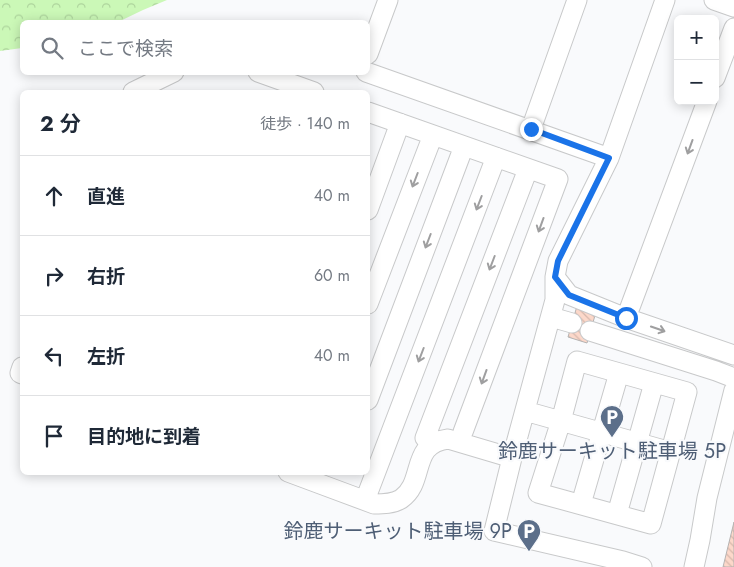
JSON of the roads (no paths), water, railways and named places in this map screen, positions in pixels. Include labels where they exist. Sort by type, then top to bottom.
[{"type":"street","points":[[370,49],[388,0]]},
{"type":"street","points":[[531,129],[577,0]]},
{"type":"street","points":[[642,567],[494,531],[513,453],[558,304],[555,277],[558,261],[609,158],[665,0]]},
{"type":"street","points":[[714,0],[734,7]]},
{"type":"street","points":[[719,67],[734,28]]},
{"type":"street","points":[[370,73],[609,158]]},
{"type":"street","points":[[137,90],[168,75]]},
{"type":"street","points":[[264,75],[291,89]]},
{"type":"street","points":[[626,318],[706,105]]},
{"type":"street","points":[[370,113],[558,179],[463,432]]},
{"type":"street","points":[[370,205],[400,123]]},
{"type":"street","points":[[370,299],[433,135]]},
{"type":"street","points":[[370,395],[464,146]]},
{"type":"street","points":[[367,494],[496,157]]},
{"type":"street","points":[[425,438],[528,169]]},
{"type":"street","points":[[558,304],[626,318],[734,355]]},
{"type":"street","points":[[558,304],[572,323]]},
{"type":"street","points":[[590,331],[734,378]]},
{"type":"street","points":[[577,362],[654,383],[687,392],[651,524],[538,493],[577,362]]},
{"type":"street","points":[[581,504],[619,373]]},
{"type":"street","points":[[617,514],[654,383]]},
{"type":"street","points":[[694,567],[707,498],[734,390]]},
{"type":"street","points":[[525,411],[670,452]]},
{"type":"street","points":[[323,475],[338,478],[367,494],[378,497],[386,496],[398,491],[405,484],[419,445],[425,438],[432,433],[442,431],[463,432],[513,453]]},
{"type":"street","points":[[296,475],[374,504],[389,504],[400,499],[410,490],[424,453],[428,446],[438,440],[448,439],[513,453]]},
{"type":"place","name":"鈴鹿サーキット駐車場 5P","points":[[612,438]]},
{"type":"place","name":"鈴鹿サーキット駐車場 9P","points":[[529,552]]}]
